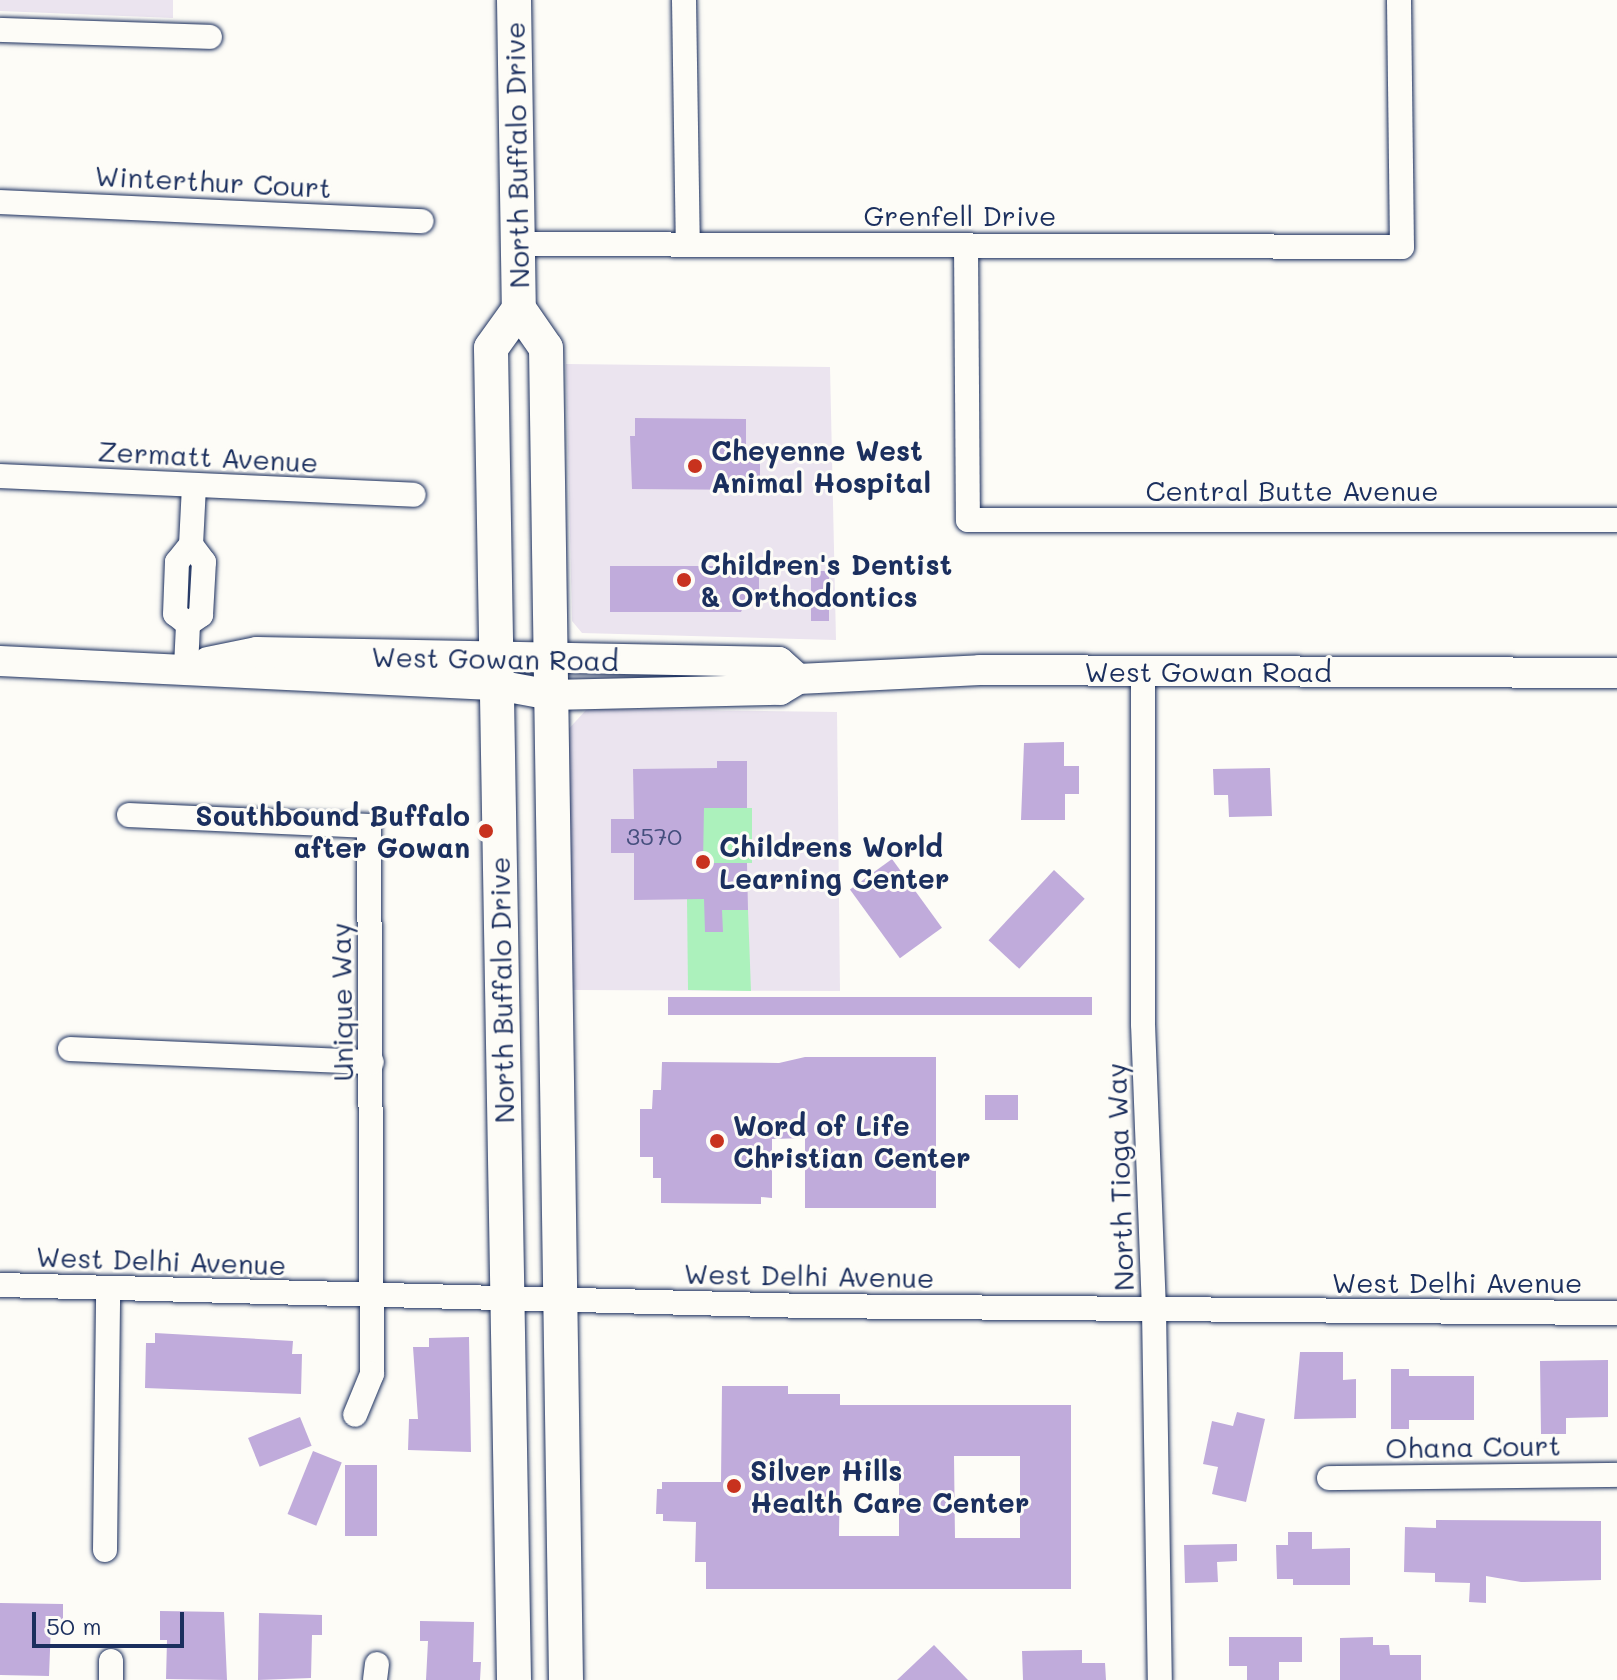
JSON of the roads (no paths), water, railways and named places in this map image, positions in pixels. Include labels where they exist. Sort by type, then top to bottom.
[{"type":"main road","name":"North Buffalo Drive","points":[[514,0],[519,309],[546,348],[566,1680]]},
{"type":"main road","name":"North Buffalo Drive","points":[[514,1680],[504,1300],[491,348],[519,309]]},
{"type":"street","points":[[684,0],[688,244]]},
{"type":"street","name":"Grenfell Drive","points":[[517,244],[1402,247],[1399,0]]},
{"type":"street","points":[[0,30],[210,37]]},
{"type":"street","name":"Winterthur Court","points":[[0,202],[422,221]]},
{"type":"street","name":"Central Butte Avenue","points":[[966,245],[968,520],[1617,520]]},
{"type":"street","name":"Zermatt Avenue","points":[[0,476],[414,495]]},
{"type":"street","points":[[186,667],[188,624],[175,614],[177,562],[191,545],[194,486]]},
{"type":"street","name":"West Gowan Road","points":[[0,661],[186,667],[257,652],[497,672],[551,661],[779,662],[798,679]]},
{"type":"street","name":"West Gowan Road","points":[[497,672],[551,695],[780,690],[798,679],[980,670],[1617,673]]},
{"type":"street","name":"North Tioga Way","points":[[1143,671],[1143,1024],[1154,1310],[1160,1680]]},
{"type":"street","name":"Unique Way","points":[[129,815],[369,826],[372,1374],[355,1415]]},
{"type":"street","points":[[70,1049],[372,1062]]},
{"type":"street","name":"West Delhi Avenue","points":[[0,1285],[560,1301],[1617,1313]]},
{"type":"street","points":[[105,1550],[108,1289]]},
{"type":"street","name":"Ohana Court","points":[[1329,1478],[1617,1475]]},
{"type":"place","name":"Cheyenne West Animal Hospital","points":[[695,466]]},
{"type":"place","name":"Children's Dentist & Orthodontics","points":[[684,580]]},
{"type":"place","name":"Southbound Buffalo after Gowan","points":[[486,831]]},
{"type":"place","name":"Childrens World Learning Center","points":[[703,862]]},
{"type":"place","name":"Word of Life Christian Center","points":[[717,1141]]},
{"type":"place","name":"Silver Hills Health Care Center","points":[[734,1486]]}]
